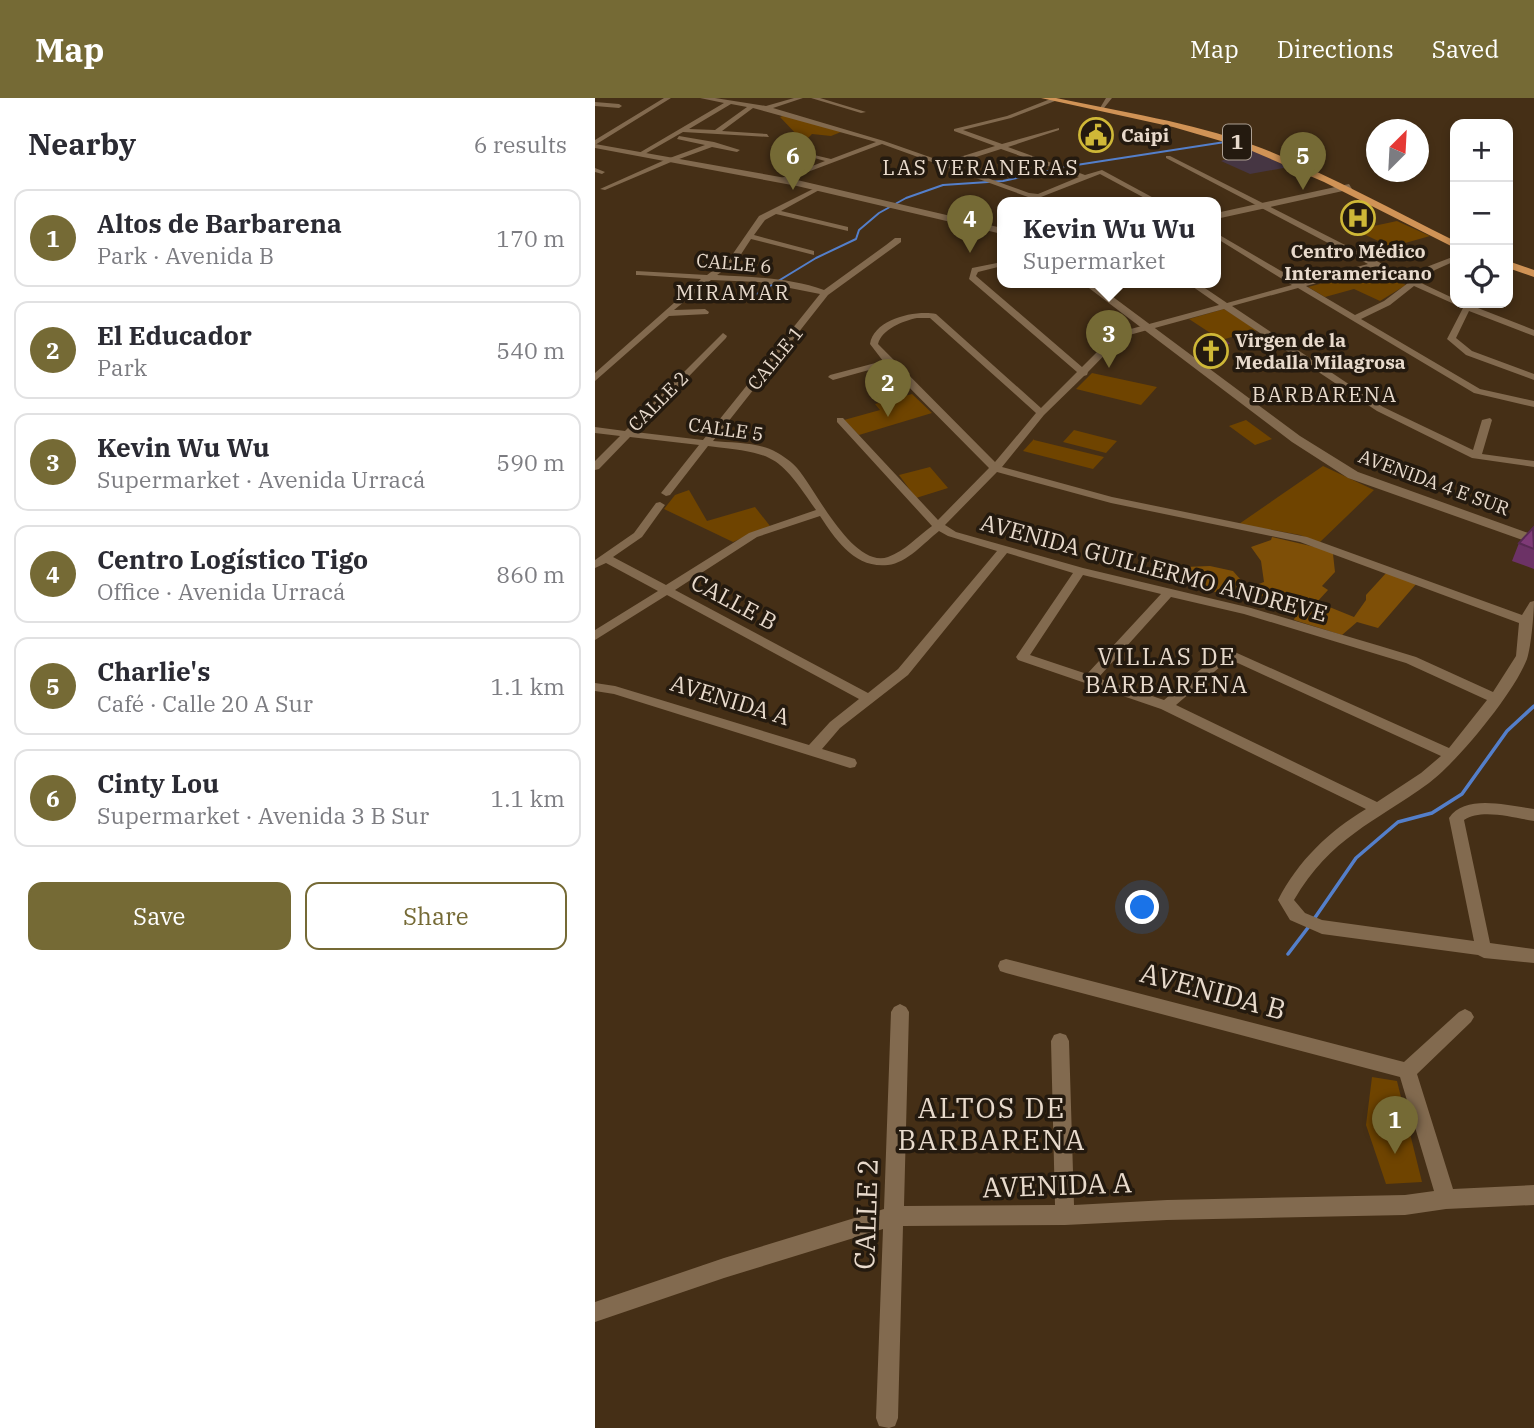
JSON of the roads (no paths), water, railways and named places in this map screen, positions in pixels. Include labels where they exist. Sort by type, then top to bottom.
[{"type":"highway","name":"1","points":[[1055,99],[1102,107],[1251,143],[1450,242]]},
{"type":"highway","name":"1","points":[[1055,99],[1236,142],[1296,166],[1450,237]]},
{"type":"highway","points":[[1513,268],[1534,277]]},
{"type":"street","points":[[596,104],[606,98]]},
{"type":"street","points":[[595,144],[668,98]]},
{"type":"street","points":[[703,98],[766,108],[882,142],[1034,196],[1100,171],[1149,197]]},
{"type":"street","points":[[641,154],[731,102],[746,98]]},
{"type":"street","points":[[766,108],[800,98]]},
{"type":"street","points":[[814,98],[863,111]]},
{"type":"street","points":[[1102,107],[1109,98]]},
{"type":"street","points":[[1055,99],[1009,117],[956,130],[1082,176]]},
{"type":"street","points":[[596,104],[619,106]]},
{"type":"street","points":[[717,132],[753,105]]},
{"type":"street","points":[[946,164],[1057,129]]},
{"type":"street","points":[[681,130],[767,136]]},
{"type":"street","points":[[670,136],[737,150]]},
{"type":"street","points":[[781,180],[882,142]]},
{"type":"street","points":[[595,144],[819,188],[997,231]]},
{"type":"street","points":[[603,189],[715,144]]},
{"type":"street","points":[[795,151],[831,161]]},
{"type":"street","points":[[1168,157],[1412,285],[1466,309],[1534,333]]},
{"type":"street","points":[[595,377],[710,276],[733,260],[762,218],[819,188]]},
{"type":"street","points":[[1221,215],[1345,188]]},
{"type":"street","points":[[774,211],[845,229]]},
{"type":"street","points":[[749,236],[811,253]]},
{"type":"street","points":[[1221,238],[1477,391],[1534,404]]},
{"type":"street","name":"CALLE 1","points":[[666,493],[825,293],[846,280],[871,257],[898,240]]},
{"type":"street","points":[[1353,319],[1387,303],[1431,268],[1450,260]]},
{"type":"street","points":[[997,265],[972,272],[972,277],[1084,373]]},
{"type":"street","points":[[938,526],[995,468],[1041,413],[1084,373],[1119,335],[1372,265]]},
{"type":"street","name":"CALLE 6","points":[[639,273],[768,281],[825,293]]},
{"type":"street","name":"AVENIDA 4 E SUR","points":[[1094,288],[1296,439],[1353,475],[1534,540]]},
{"type":"street","points":[[1199,288],[1380,409],[1476,456],[1534,464]]},
{"type":"street","points":[[1466,309],[1451,339],[1469,353],[1534,377]]},
{"type":"street","points":[[668,313],[705,312]]},
{"type":"street","points":[[1041,413],[935,318],[927,315],[890,325],[875,338],[874,344],[878,351],[995,468],[1111,500],[1303,538],[1524,620]]},
{"type":"street","name":"CALLE 2","points":[[595,467],[723,336]]},
{"type":"street","points":[[833,377],[889,362]]},
{"type":"street","name":"AVENIDA GUILLERMO ANDREVE","points":[[840,420],[938,526],[952,534],[1003,551],[1247,611],[1411,660],[1496,699]]},
{"type":"street","points":[[1476,456],[1487,420]]},
{"type":"street","name":"CALLE 5","points":[[595,430],[759,449],[783,460],[792,468],[820,512],[844,542],[865,558],[887,562],[905,553],[938,526]]},
{"type":"street","points":[[600,561],[638,535],[660,505]]},
{"type":"street","points":[[595,636],[753,536],[820,512]]},
{"type":"street","points":[[812,751],[835,725],[903,672],[1003,551]]},
{"type":"street","name":"CALLE B","points":[[600,561],[667,590],[867,698]]},
{"type":"street","points":[[1080,571],[1022,657],[1166,706],[1379,809]]},
{"type":"street","points":[[1090,679],[1170,592]]},
{"type":"street","points":[[1534,605],[1524,620],[1522,658],[1496,699],[1452,755],[1416,787],[1346,828],[1305,871],[1286,900],[1290,912],[1303,921],[1322,927],[1534,956]]},
{"type":"street","points":[[1166,706],[1229,653],[1452,755]]},
{"type":"street","name":"AVENIDA A","points":[[595,687],[615,690],[851,764]]},
{"type":"street","points":[[1484,951],[1456,818],[1462,811],[1473,809],[1534,815]]},
{"type":"street","name":"AVENIDA B","points":[[1006,966],[1407,1071]]},
{"type":"street","name":"CALLE 2","points":[[887,1418],[900,1012]]},
{"type":"street","points":[[1445,1199],[1407,1071],[1465,1017]]},
{"type":"street","points":[[1060,1041],[1065,1215]]},
{"type":"street","name":"AVENIDA A","points":[[595,1312],[724,1268],[894,1216],[1065,1215],[1405,1205],[1445,1199],[1534,1195]]},
{"type":"waterway","points":[[726,302],[757,294],[816,258],[856,239],[859,230],[879,213],[906,198],[943,185],[1003,181],[1070,166],[1225,142]]},
{"type":"waterway","points":[[1314,919],[1356,858],[1398,822],[1432,813],[1462,794],[1507,731],[1534,706]]},
{"type":"waterway","points":[[1288,954],[1310,925]]},
{"type":"place","name":"Caipi","points":[[1096,135]]},
{"type":"place","name":"Cinty Lou","points":[[793,190]]},
{"type":"place","name":"Charlie's","points":[[1303,190]]},
{"type":"place","name":"Centro Médico Interamericano","points":[[1358,218]]},
{"type":"place","name":"Centro Logístico Tigo","points":[[970,253]]},
{"type":"place","name":"Virgen de la Medalla Milagrosa","points":[[1211,351]]},
{"type":"place","name":"Kevin Wu Wu","points":[[1109,368]]},
{"type":"place","name":"El Educador","points":[[888,417]]},
{"type":"place","name":"Altos de Barbarena","points":[[1395,1154]]},
{"type":"district","name":"LAS VERANERAS","points":[[981,168]]},
{"type":"district","name":"MIRAMAR","points":[[733,293]]},
{"type":"district","name":"BARBARENA","points":[[1325,395]]},
{"type":"district","name":"VILLAS DE BARBARENA","points":[[1167,671]]},
{"type":"district","name":"ALTOS DE BARBARENA","points":[[992,1124]]}]
